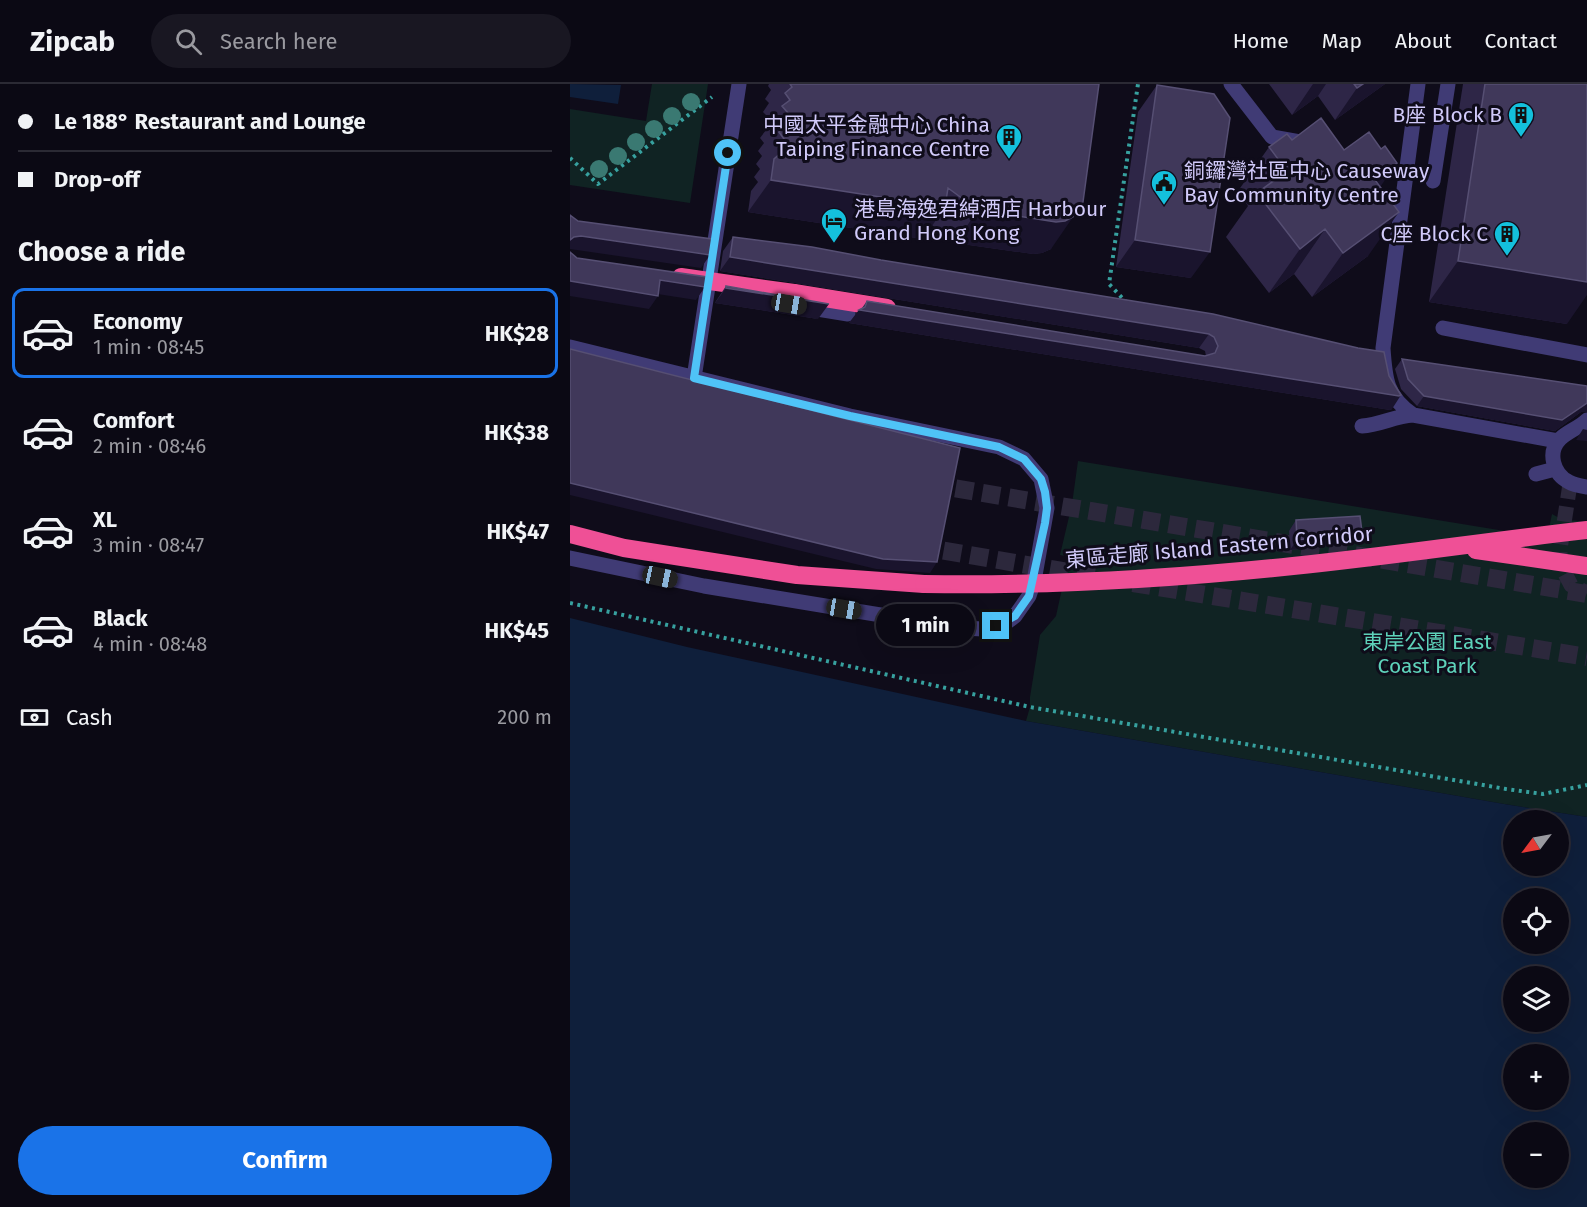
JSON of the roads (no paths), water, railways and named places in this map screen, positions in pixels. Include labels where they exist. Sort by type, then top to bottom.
[{"type":"highway","points":[[659,273],[901,310]]},
{"type":"highway","name":"東區走廊 Island Eastern Corridor","points":[[570,534],[624,548],[797,575],[900,584],[998,585],[1166,578],[1293,566],[1587,530]]},
{"type":"highway","points":[[1455,547],[1587,566]]},
{"type":"street","points":[[694,378],[708,290],[709,244],[739,84]]},
{"type":"street","points":[[1231,84],[1272,137],[1317,144]]},
{"type":"street","points":[[1413,415],[1392,396],[1386,382],[1383,348],[1402,158],[1418,84]]},
{"type":"street","points":[[1432,181],[1448,84]]},
{"type":"street","points":[[708,290],[849,314]]},
{"type":"street","points":[[1443,328],[1587,355]]},
{"type":"street","points":[[570,347],[850,416],[999,447],[1024,459],[1041,479],[1047,508],[1034,581],[1029,596],[1015,616],[996,626],[978,629],[960,628],[704,586],[570,558]]},
{"type":"street","points":[[1362,426],[1413,415],[1558,441]]},
{"type":"street","points":[[1587,420],[1558,441],[1554,448],[1553,459],[1555,469],[1570,484],[1587,487]]},
{"type":"street","points":[[1536,474],[1555,469]]},
{"type":"water","points":[[570,84],[621,85],[618,104],[570,97]]},
{"type":"water","points":[[570,618],[687,647],[1026,721],[1542,810],[1503,810],[1503,876],[1569,876],[1569,814],[1587,817],[1587,1207],[570,1207]]},
{"type":"tunnel","points":[[929,484],[1587,594]]},
{"type":"tunnel","points":[[1570,484],[1560,549],[1560,564],[1571,585],[1587,593]]},
{"type":"tunnel","points":[[917,546],[1097,577]]},
{"type":"tunnel","points":[[1133,583],[1587,657]]},
{"type":"place","name":"B座 Block B","points":[[1521,138]]},
{"type":"place","name":"中國太平金融中心 China Taiping Finance Centre","points":[[1009,160]]},
{"type":"place","name":"銅鑼灣社區中心 Causeway Bay Community Centre","points":[[1164,206]]},
{"type":"place","name":"港島海逸君綽酒店 Harbour Grand Hong Kong","points":[[834,244]]},
{"type":"place","name":"C座 Block C","points":[[1507,257]]},
{"type":"park label","name":"東岸公園 East Coast Park","points":[[1427,654]]}]
